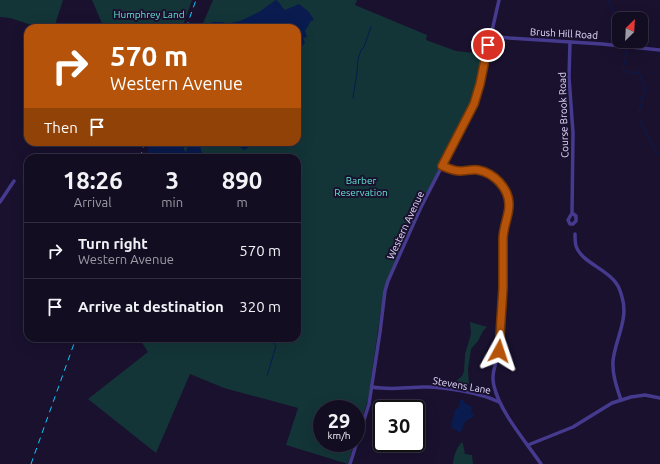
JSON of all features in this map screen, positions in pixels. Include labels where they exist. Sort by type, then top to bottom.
[{"type":"street","name":"Western Avenue","points":[[350,464],[366,416],[372,387],[384,298],[388,280],[420,209],[474,104],[499,0]]},
{"type":"street","name":"Brush Hill Road","points":[[491,36],[660,50]]},
{"type":"street","name":"Course Brook Road","points":[[570,42],[569,78],[574,133],[572,213]]},
{"type":"street","points":[[442,166],[455,171],[480,170],[497,179],[504,187],[509,203],[503,239],[503,288],[500,348],[493,374],[494,387],[500,402],[541,464]]},
{"type":"street","points":[[0,201],[14,181]]},
{"type":"street","points":[[575,234],[575,245],[578,251],[615,282],[623,300],[624,314],[613,361],[613,374],[621,400]]},
{"type":"street","name":"Stevens Lane","points":[[372,387],[387,389],[422,387],[441,388],[481,396],[500,402]]},
{"type":"street","points":[[528,445],[573,427],[603,408],[621,400],[645,395],[660,398]]},
{"type":"green space","points":[[0,0],[63,0],[55,24],[29,24],[10,18],[0,17]]},
{"type":"green space","name":"Humphrey Land","points":[[92,0],[192,0],[183,24],[102,24]]},
{"type":"green space","name":"Barber Reservation","points":[[213,0],[357,0],[355,5],[427,35],[426,40],[456,51],[486,54],[474,104],[451,147],[388,281],[381,309],[368,400],[365,409],[365,400],[313,400],[313,452],[351,452],[348,464],[286,445],[298,408],[224,388],[190,374],[156,453],[88,399],[148,352],[142,342],[301,342],[301,154],[148,154],[151,146],[301,146],[301,24],[203,24]]},
{"type":"green space","points":[[470,322],[487,327],[471,349],[468,369],[469,385],[465,387],[456,384],[456,381],[462,376],[464,371],[465,354],[471,334]]},
{"type":"green space","points":[[462,442],[465,454],[472,455],[473,464],[453,464],[458,447]]},
{"type":"water","points":[[276,0],[285,10],[299,4],[309,12],[314,20],[311,21],[305,31],[307,37],[303,38],[305,43],[301,46],[301,24],[225,24],[240,21],[259,12]]},
{"type":"water","points":[[212,22],[223,22],[225,24],[211,24]]},
{"type":"water","points":[[149,146],[184,146],[184,150],[186,152],[188,146],[200,146],[203,154],[146,154]]},
{"type":"water","points":[[248,146],[248,148],[244,150],[240,147]]},
{"type":"water","points":[[460,400],[463,400],[472,407],[471,413],[474,416],[465,422],[460,433],[451,427],[454,411],[459,407]]},
{"type":"waterway","points":[[608,0],[614,12]]},
{"type":"waterway","points":[[353,98],[358,59],[371,27]]},
{"type":"waterway","points":[[625,49],[627,52],[623,69],[631,75],[634,72],[639,73],[645,89],[639,112]]},
{"type":"waterway","points":[[639,119],[658,155]]},
{"type":"waterway","points":[[267,376],[276,346],[272,342]]},
{"type":"railway","points":[[187,24],[196,0]]},
{"type":"railway","points":[[141,154],[144,146]]},
{"type":"railway","points":[[31,464],[75,342]]},
{"type":"route","points":[[488,45],[480,84],[474,104],[442,166],[455,171],[480,170],[491,175],[504,187],[508,197],[509,208],[503,231],[502,318],[499,351]]}]
